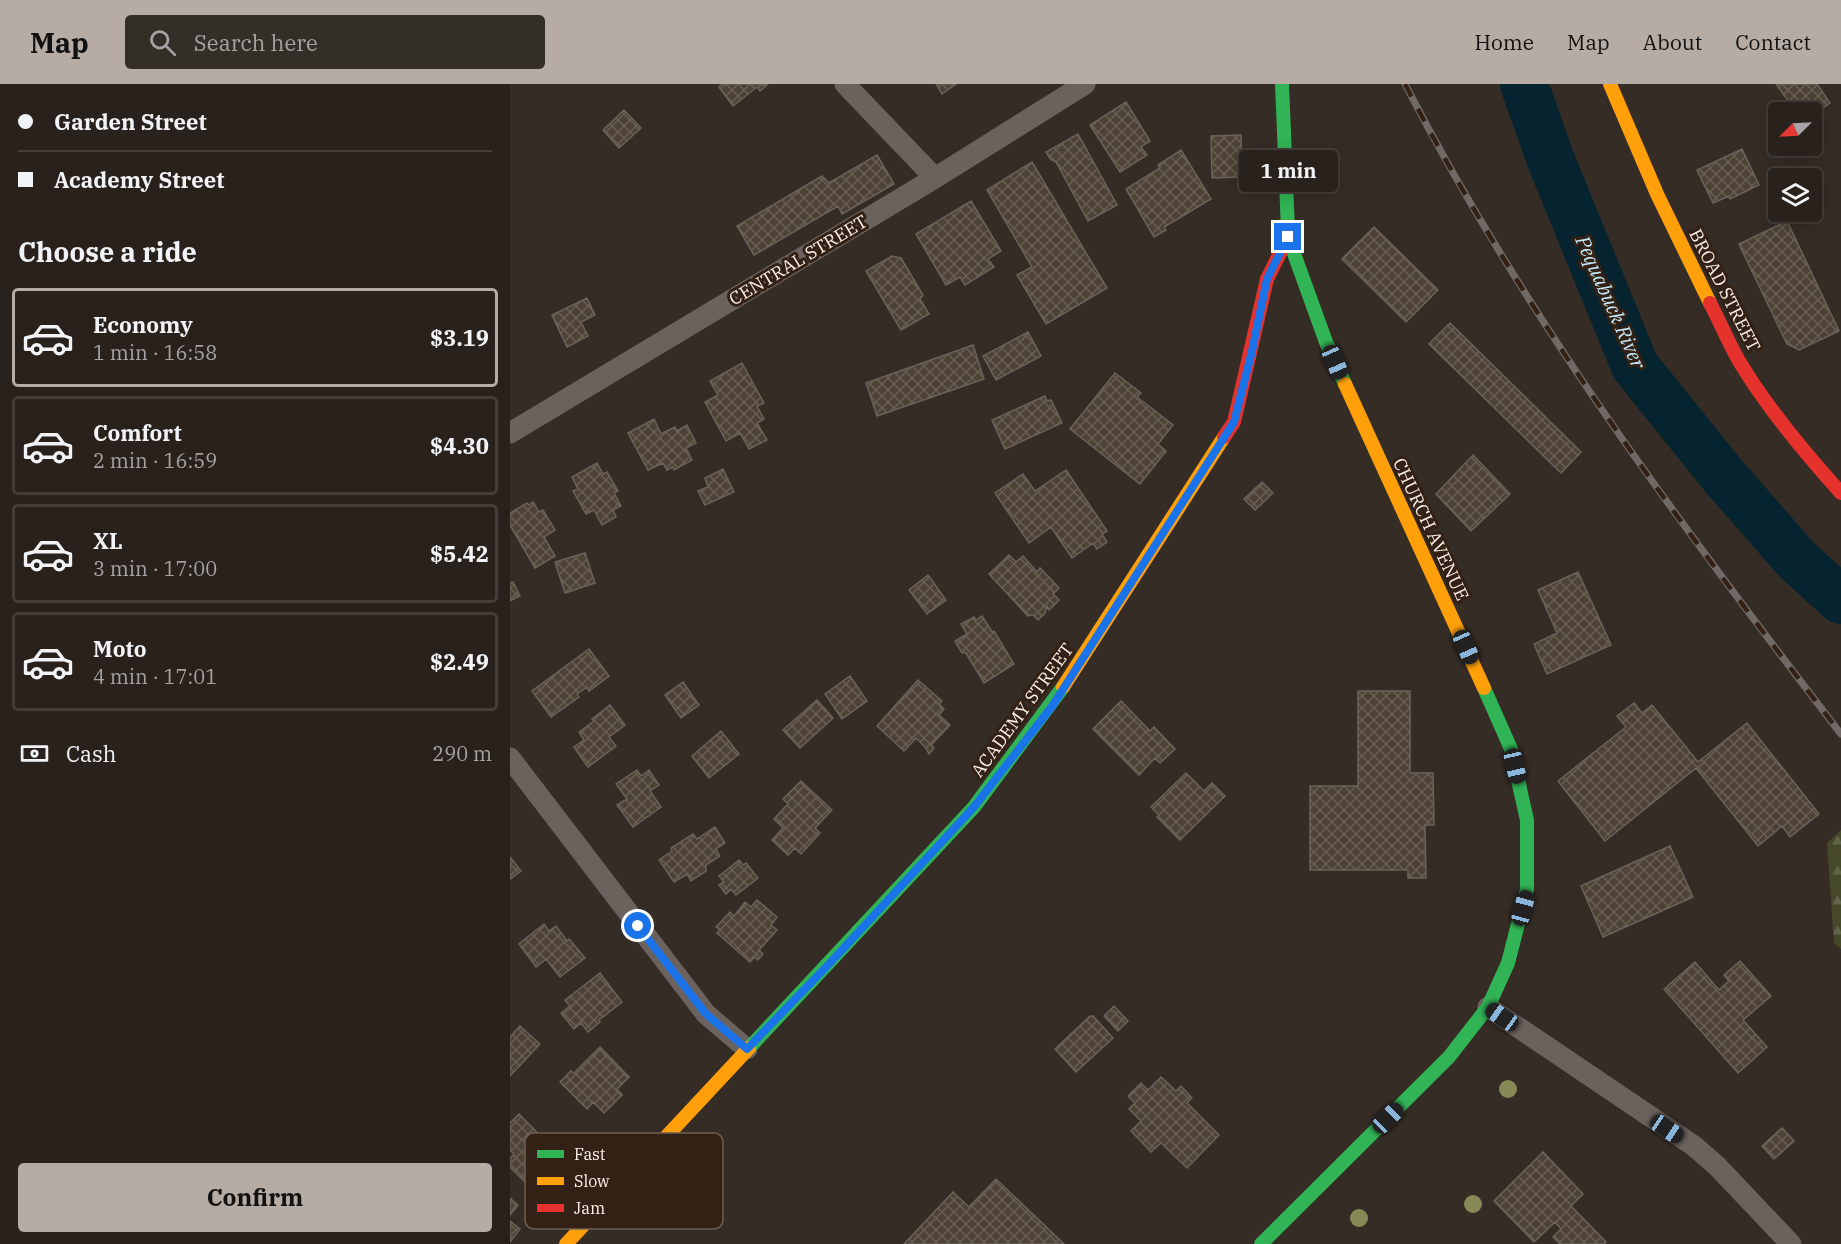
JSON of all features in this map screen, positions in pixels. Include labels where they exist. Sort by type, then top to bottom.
[{"type":"main road","name":"ACADEMY STREET","points":[[669,1133],[974,807],[1053,705],[1234,422],[1267,279],[1288,237],[1282,84]]},
{"type":"main road","name":"BROAD STREET","points":[[1610,84],[1656,191],[1698,280],[1744,368],[1785,426],[1841,493]]},
{"type":"main road","name":"CHURCH AVENUE","points":[[1261,1244],[1449,1057],[1488,1007],[1508,963],[1527,889],[1527,820],[1511,748],[1326,342],[1288,237]]},
{"type":"main road","name":"ACADEMY STREET","points":[[566,1244],[580,1229]]},
{"type":"street","points":[[845,84],[934,178]]},
{"type":"street","name":"CENTRAL STREET","points":[[510,433],[934,178],[1085,84]]},
{"type":"street","points":[[510,758],[706,1014],[747,1049]]},
{"type":"street","points":[[1488,1007],[1694,1146],[1718,1166],[1791,1244]]},
{"type":"green space","points":[[1841,830],[1841,949],[1834,943],[1827,843]]},
{"type":"building","points":[[722,84],[768,84],[760,91],[757,87],[733,106],[719,87]]},
{"type":"building","points":[[936,84],[956,84],[942,94]]},
{"type":"building","points":[[1776,84],[1817,84],[1830,103],[1822,108],[1822,102],[1789,102]]},
{"type":"building","points":[[1126,102],[1150,141],[1141,147],[1147,155],[1120,172],[1090,125]]},
{"type":"building","points":[[624,110],[641,128],[619,148],[603,130]]},
{"type":"building","points":[[1078,134],[1117,205],[1088,221],[1056,162],[1050,159],[1046,152]]},
{"type":"building","points":[[1241,135],[1242,177],[1212,178],[1211,136]]},
{"type":"building","points":[[1742,149],[1759,185],[1730,199],[1729,196],[1713,203],[1697,170]]},
{"type":"building","points":[[1181,150],[1211,199],[1164,227],[1166,230],[1154,237],[1126,189],[1160,168],[1158,165]]},
{"type":"building","points":[[877,155],[894,184],[842,214],[838,206],[754,255],[737,226],[822,176],[829,183]]},
{"type":"building","points":[[1032,162],[1107,288],[1046,324],[1017,275],[1032,267],[987,190]]},
{"type":"building","points":[[971,201],[1001,251],[988,259],[994,267],[965,285],[960,277],[946,285],[916,234]]},
{"type":"building","points":[[1787,222],[1839,331],[1799,350],[1787,344],[1739,244]]},
{"type":"building","points":[[1374,227],[1438,290],[1406,322],[1342,259]]},
{"type":"building","points":[[892,256],[901,258],[923,295],[920,299],[929,314],[901,330],[866,271]]},
{"type":"building","points":[[587,298],[595,315],[581,322],[588,336],[567,347],[552,315]]},
{"type":"building","points":[[1450,323],[1581,452],[1561,473],[1429,344]]},
{"type":"building","points":[[1028,332],[1041,356],[996,380],[983,356]]},
{"type":"building","points":[[973,345],[984,379],[877,416],[866,383]]},
{"type":"building","points":[[742,363],[764,403],[757,406],[764,419],[757,423],[767,440],[749,449],[740,433],[726,441],[705,402],[718,395],[710,381]]},
{"type":"building","points":[[1115,373],[1141,393],[1137,397],[1173,425],[1158,444],[1166,451],[1140,484],[1070,429]]},
{"type":"building","points":[[1045,396],[1047,401],[1051,400],[1062,423],[1005,449],[992,420]]},
{"type":"building","points":[[654,419],[661,434],[675,427],[677,431],[687,425],[696,443],[686,448],[692,460],[674,470],[673,467],[667,470],[663,463],[648,470],[628,433]]},
{"type":"building","points":[[1473,455],[1510,494],[1471,531],[1436,494]]},
{"type":"building","points":[[597,463],[603,474],[607,472],[618,491],[614,493],[621,506],[613,510],[616,517],[602,525],[594,510],[586,514],[573,491],[578,489],[572,477]]},
{"type":"building","points":[[723,469],[734,492],[705,505],[698,491],[708,487],[705,478]]},
{"type":"building","points":[[1066,470],[1107,531],[1102,534],[1107,542],[1097,549],[1093,543],[1072,558],[1051,527],[1029,543],[995,493],[1023,474],[1035,491]]},
{"type":"building","points":[[1262,482],[1273,493],[1255,510],[1244,499]]},
{"type":"building","points":[[533,502],[539,512],[543,510],[555,530],[544,537],[555,556],[535,568],[510,525],[510,513]]},
{"type":"building","points":[[585,553],[595,583],[565,593],[555,562]]},
{"type":"building","points":[[1009,555],[1016,562],[1023,556],[1037,572],[1040,568],[1059,588],[1053,594],[1059,600],[1049,610],[1047,606],[1045,613],[1038,620],[1033,615],[1028,616],[989,574]]},
{"type":"building","points":[[1578,572],[1611,645],[1547,674],[1534,644],[1557,633],[1538,590]]},
{"type":"building","points":[[928,575],[946,600],[927,614],[909,590]]},
{"type":"building","points":[[513,582],[520,596],[510,601],[510,583]]},
{"type":"building","points":[[982,616],[1014,664],[984,683],[966,653],[962,653],[955,641],[967,634],[961,624],[974,617],[976,620]]},
{"type":"building","points":[[589,649],[609,676],[589,691],[587,687],[577,694],[579,697],[551,717],[532,691]]},
{"type":"building","points":[[850,676],[867,701],[842,719],[825,694]]},
{"type":"building","points":[[918,680],[942,701],[939,704],[944,709],[939,715],[950,725],[931,745],[934,748],[929,754],[916,738],[904,751],[877,726]]},
{"type":"building","points":[[683,682],[699,705],[681,718],[665,695]]},
{"type":"building","points":[[1358,691],[1410,691],[1410,773],[1433,773],[1434,825],[1425,825],[1426,878],[1408,878],[1408,870],[1310,870],[1310,786],[1358,786]]},
{"type":"building","points":[[817,700],[833,718],[800,748],[783,730]]},
{"type":"building","points":[[1121,701],[1150,731],[1154,727],[1175,749],[1160,763],[1155,758],[1139,775],[1093,729]]},
{"type":"building","points":[[1634,703],[1642,713],[1652,705],[1698,762],[1747,723],[1819,814],[1790,837],[1782,826],[1758,846],[1696,768],[1605,841],[1558,781],[1626,727],[1617,716]]},
{"type":"building","points":[[610,705],[625,725],[609,737],[616,746],[588,767],[574,747],[584,740],[579,732]]},
{"type":"building","points":[[721,731],[739,754],[709,778],[692,756]]},
{"type":"building","points":[[637,770],[641,776],[649,770],[659,785],[650,791],[661,807],[633,827],[617,805],[627,799],[616,784]]},
{"type":"building","points":[[1186,773],[1204,791],[1212,783],[1225,796],[1180,840],[1157,817],[1159,815],[1151,807]]},
{"type":"building","points":[[801,781],[832,810],[815,828],[820,833],[801,854],[795,848],[788,855],[772,840],[783,828],[774,819],[788,804],[783,799]]},
{"type":"building","points":[[715,827],[725,843],[716,849],[720,856],[706,865],[706,871],[691,881],[687,874],[674,882],[659,860],[672,851],[671,848],[693,834],[697,839]]},
{"type":"building","points":[[1670,846],[1693,897],[1603,937],[1581,886]]},
{"type":"building","points":[[510,857],[521,871],[510,879]]},
{"type":"building","points":[[739,860],[743,865],[746,863],[758,878],[736,895],[731,889],[726,894],[719,885],[724,882],[719,876]]},
{"type":"building","points":[[757,900],[777,917],[771,925],[777,930],[759,950],[763,954],[758,960],[755,957],[750,962],[717,933],[720,930],[716,927],[730,912],[734,916],[745,902],[751,907]]},
{"type":"building","points":[[544,924],[549,931],[556,926],[567,941],[569,939],[585,958],[560,977],[546,959],[536,967],[519,944]]},
{"type":"building","points":[[1740,961],[1771,996],[1743,1020],[1767,1047],[1738,1073],[1664,989],[1695,962],[1719,990],[1729,981],[1724,975]]},
{"type":"building","points":[[600,973],[622,1002],[588,1032],[581,1023],[574,1029],[561,1013],[570,1006],[565,1000]]},
{"type":"building","points":[[1114,1006],[1128,1021],[1118,1031],[1104,1016]]},
{"type":"building","points":[[1090,1016],[1093,1016],[1113,1038],[1076,1072],[1055,1049]]},
{"type":"building","points":[[520,1026],[540,1044],[510,1076],[510,1037]]},
{"type":"building","points":[[600,1047],[629,1077],[617,1089],[622,1095],[604,1113],[593,1102],[587,1109],[560,1082],[571,1071],[574,1073]]},
{"type":"building","points":[[1161,1077],[1176,1091],[1181,1086],[1192,1098],[1187,1103],[1219,1135],[1187,1168],[1161,1143],[1151,1152],[1131,1131],[1141,1121],[1129,1109],[1135,1103],[1128,1096],[1141,1083],[1148,1090]]},
{"type":"building","points":[[519,1114],[538,1133],[525,1133],[525,1182],[510,1167],[510,1158],[514,1154],[510,1150],[510,1123]]},
{"type":"building","points":[[1782,1128],[1794,1141],[1774,1159],[1762,1146]]},
{"type":"building","points":[[1543,1152],[1583,1194],[1571,1206],[1606,1242],[1604,1244],[1560,1244],[1553,1237],[1561,1229],[1555,1222],[1534,1242],[1494,1201]]},
{"type":"building","points":[[996,1179],[1064,1244],[904,1244],[953,1192],[969,1207]]},
{"type":"building","points":[[510,1198],[518,1205],[510,1215]]},
{"type":"building","points":[[510,1221],[520,1229],[510,1242]]},
{"type":"waterway","name":"Pequabuck River","points":[[1524,84],[1550,158],[1635,366],[1721,473],[1797,560],[1841,600]]},
{"type":"railway","points":[[1405,84],[1451,170],[1553,337],[1665,499],[1841,734]]},
{"type":"traffic: fast","points":[[1282,84],[1288,230]]},
{"type":"traffic: fast","points":[[1288,237],[1326,342],[1345,384]]},
{"type":"traffic: fast","points":[[749,1048],[974,807],[1063,687]]},
{"type":"traffic: fast","points":[[1261,1244],[1449,1057],[1488,1007],[1508,963],[1527,889],[1527,820],[1511,749],[1484,688]]},
{"type":"traffic: slow","points":[[1610,84],[1657,194],[1710,303]]},
{"type":"traffic: slow","points":[[1345,384],[1484,688]]},
{"type":"traffic: slow","points":[[1063,687],[1224,437]]},
{"type":"traffic: slow","points":[[670,1133],[749,1048]]},
{"type":"traffic: slow","points":[[566,1244],[580,1229]]},
{"type":"traffic: jam","points":[[1224,437],[1234,422],[1267,279],[1288,237],[1288,230]]},
{"type":"traffic: jam","points":[[1710,303],[1735,354],[1762,396],[1800,446],[1841,493]]},
{"type":"route","points":[[638,926],[706,1014],[747,1049],[829,964],[974,807],[1053,705],[1234,422],[1267,279],[1288,237]]}]
